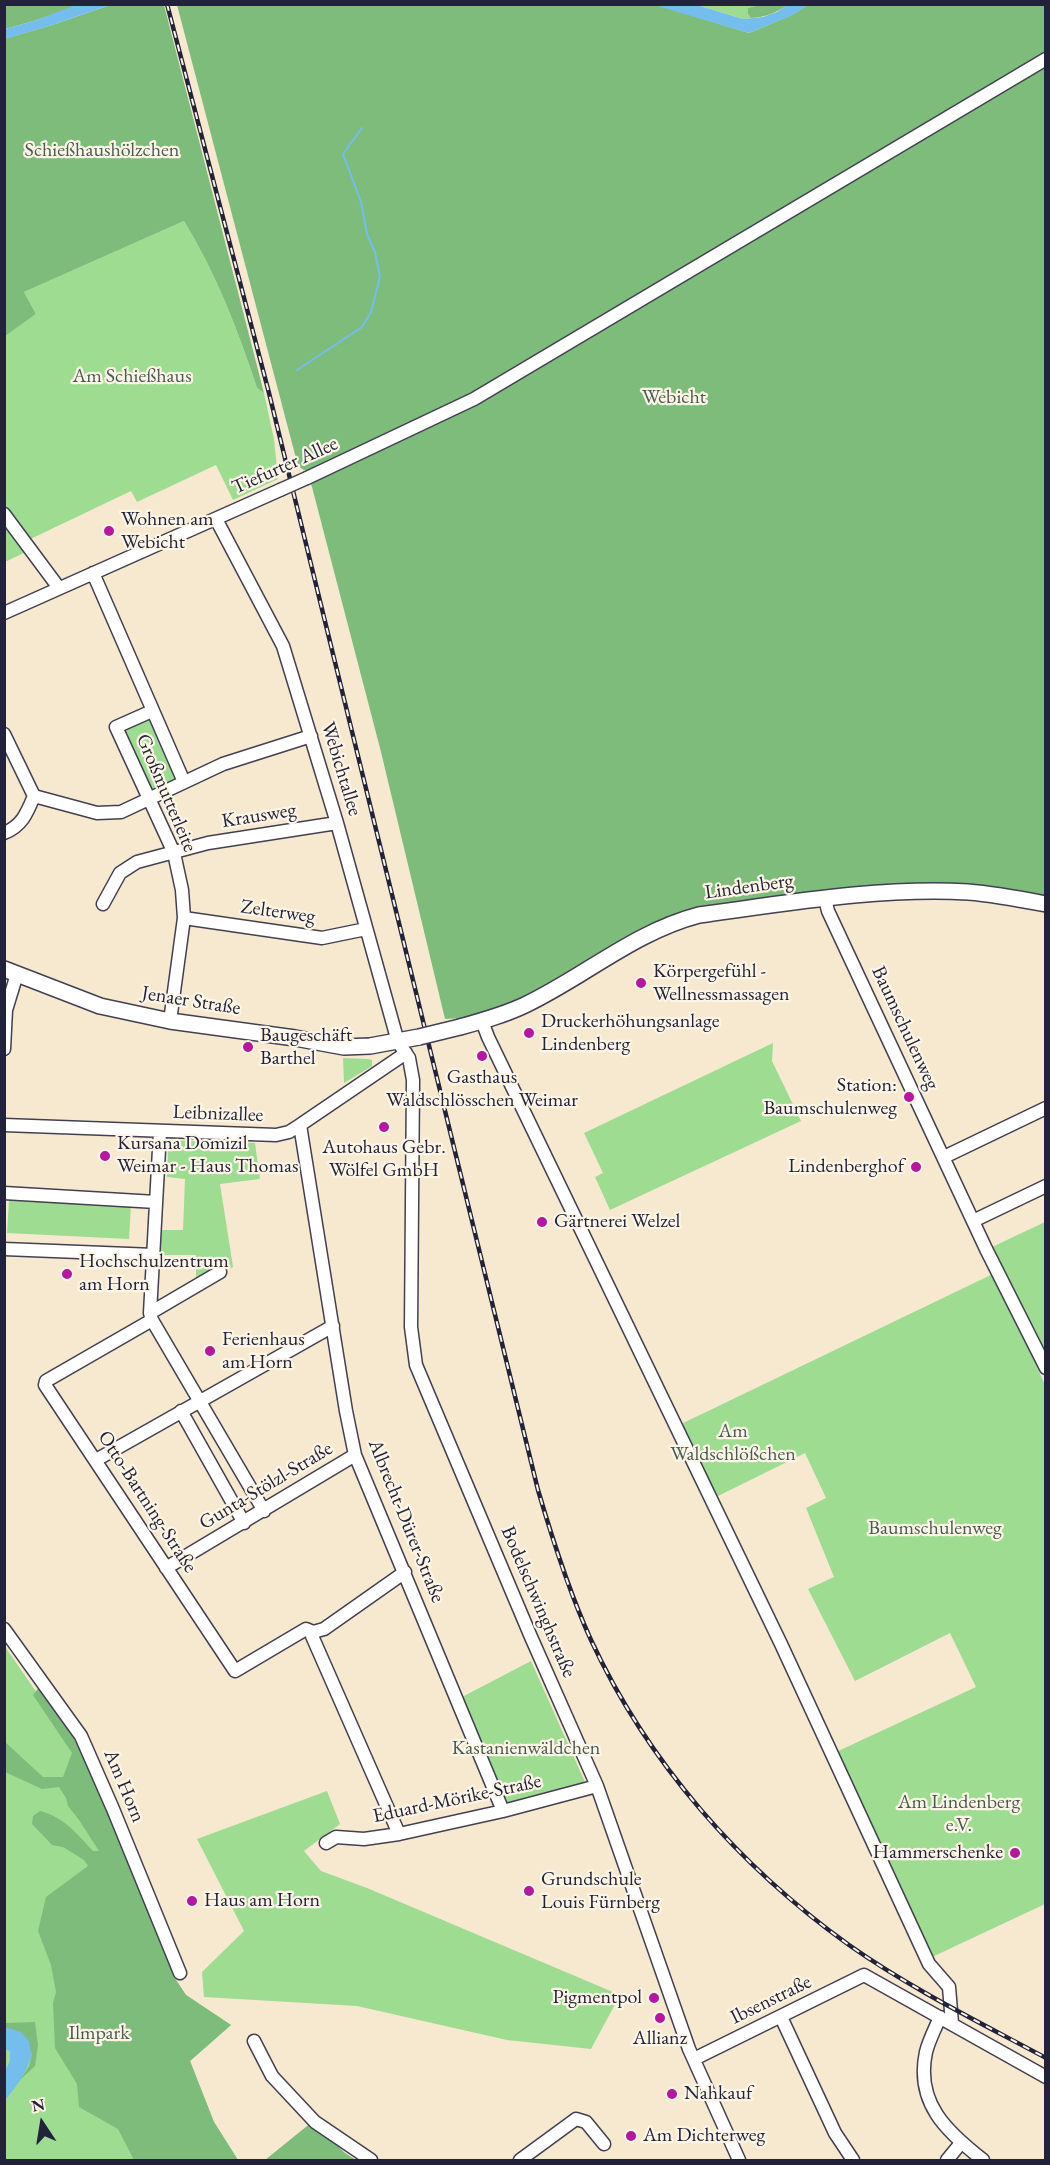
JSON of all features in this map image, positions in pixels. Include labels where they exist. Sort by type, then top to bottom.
[{"type":"main road","name":"Lindenberg","points":[[483,1021],[526,1005],[649,933],[677,921],[699,915],[825,899],[902,893],[969,892],[1046,904]]},
{"type":"main road","name":"Jenaer Straße","points":[[11,971],[100,1006],[170,1021],[277,1035],[344,1047],[402,1048],[419,1037],[483,1021]]},
{"type":"street","name":"Tiefurter Allee","points":[[4,613],[307,478],[474,399],[1046,59]]},
{"type":"street","points":[[4,514],[59,588]]},
{"type":"street","name":"Webichtallee","points":[[216,519],[283,646],[402,1048]]},
{"type":"street","name":"Großmutterleite","points":[[93,573],[184,782]]},
{"type":"street","name":"Großmutterleite","points":[[152,711],[116,727],[174,853],[182,890],[184,918],[170,1021]]},
{"type":"street","points":[[4,734],[34,796]]},
{"type":"street","points":[[34,796],[104,813],[121,812],[223,764],[311,736]]},
{"type":"street","points":[[4,834],[22,822],[34,796]]},
{"type":"street","name":"Krausweg","points":[[103,904],[115,879],[125,868],[137,862],[208,843],[337,823]]},
{"type":"street","name":"Baumschulenweg","points":[[825,899],[828,911],[973,1221],[1046,1368]]},
{"type":"street","name":"Zelterweg","points":[[184,918],[322,938],[366,928]]},
{"type":"street","points":[[4,1049],[11,971]]},
{"type":"street","points":[[483,1021],[488,1037],[693,1466],[781,1644],[929,1964],[949,1988],[952,2023]]},
{"type":"street","name":"Leibnizallee","points":[[4,1125],[276,1135],[289,1132],[300,1125],[402,1048]]},
{"type":"street","name":"Bodelschwinghstraße","points":[[402,1048],[410,1063],[413,1080],[411,1327],[416,1365],[597,1786],[694,2059],[739,2160]]},
{"type":"street","points":[[944,1157],[1046,1108]]},
{"type":"street","name":"Albrecht-Dürer-Straße","points":[[300,1125],[355,1455],[503,1812]]},
{"type":"street","points":[[160,1131],[151,1316],[264,1511]]},
{"type":"street","points":[[973,1221],[1046,1186]]},
{"type":"street","points":[[4,1193],[156,1202]]},
{"type":"street","points":[[4,1249],[154,1255]]},
{"type":"street","points":[[151,1316],[220,1272]]},
{"type":"street","name":"Otto-Bartning-Straße","points":[[151,1316],[46,1381],[45,1385],[235,1671],[306,1629],[319,1630],[405,1572]]},
{"type":"street","points":[[96,1460],[333,1326]]},
{"type":"street","points":[[181,1412],[244,1523]]},
{"type":"street","name":"Gunta-Stölzl-Straße","points":[[166,1568],[355,1455]]},
{"type":"street","name":"Am Horn","points":[[4,1629],[81,1736],[180,1973]]},
{"type":"street","points":[[319,1630],[312,1636],[399,1834]]},
{"type":"street","name":"Eduard-Mörike-Straße","points":[[326,1843],[336,1837],[364,1839],[399,1834],[503,1812],[597,1786]]},
{"type":"street","name":"Ibsenstraße","points":[[694,2059],[864,1975],[940,2017]]},
{"type":"street","points":[[781,2017],[835,2133],[853,2160]]},
{"type":"street","points":[[983,2160],[961,2143],[936,2116],[931,2106],[926,2084],[927,2049],[940,2017],[1046,2077]]},
{"type":"street","points":[[254,2041],[272,2076],[315,2122],[371,2160]]},
{"type":"street","points":[[520,2160],[573,2120],[579,2119],[586,2122],[604,2144]]},
{"type":"street","points":[[947,2160],[961,2143]]},
{"type":"green space","name":"Webicht","points":[[654,4],[749,33],[792,15],[808,5],[1045,5],[1045,899],[1006,891],[698,910],[511,1004],[466,1018],[445,1019],[381,752],[312,487],[307,472],[298,466],[177,5]]},
{"type":"green space","points":[[5,5],[78,5],[5,29]]},
{"type":"green space","name":"Schießhaushölzchen","points":[[110,5],[164,5],[264,393],[257,388],[225,302],[184,221],[24,292],[36,314],[5,336],[4,39]]},
{"type":"green space","points":[[697,5],[759,5],[748,8],[751,18],[743,19]]},
{"type":"green space","points":[[759,5],[788,5],[771,14],[751,18],[748,8]]},
{"type":"green space","name":"Am Schießhaus","points":[[184,221],[225,302],[257,388],[264,393],[274,439],[278,479],[233,500],[216,465],[137,502],[131,491],[20,544],[26,552],[5,562],[4,336],[36,314],[24,292]]},
{"type":"green space","points":[[150,717],[178,780],[151,792],[122,729]]},
{"type":"green space","points":[[773,1043],[772,1061],[801,1121],[610,1210],[595,1177],[603,1173],[584,1133]]},
{"type":"green space","points":[[343,1058],[372,1060],[372,1066],[344,1083]]},
{"type":"green space","points":[[159,1140],[255,1143],[260,1179],[220,1184],[233,1267],[196,1286],[196,1255],[154,1255],[155,1230],[183,1230],[185,1179],[167,1177],[168,1149],[159,1147]]},
{"type":"green space","points":[[9,1200],[131,1205],[129,1239],[7,1233]]},
{"type":"green space","points":[[1045,1222],[1045,1359],[992,1247]]},
{"type":"green space","points":[[997,1272],[1041,1364],[1037,1367],[1045,1385],[1045,1904],[930,1958],[836,1752],[976,1687],[950,1633],[855,1681],[808,1589],[834,1577],[806,1508],[826,1498],[805,1453],[714,1498],[679,1425]]},
{"type":"green space","name":"Ilmpark","points":[[4,1645],[76,1750],[174,1977],[186,1995],[231,2025],[190,2061],[214,2122],[238,2160],[5,2160]]},
{"type":"green space","name":"Kastanienwäldchen","points":[[531,1661],[585,1782],[582,1785],[506,1804],[462,1697]]},
{"type":"green space","points":[[39,1687],[80,1748],[145,1899],[174,1977],[186,1995],[231,2025],[190,2061],[214,2122],[238,2160],[134,2160],[118,2129],[79,2107],[77,2084],[55,2048],[53,2003],[56,1992],[51,1965],[38,1931],[46,1897],[88,1866],[84,1860],[63,1847],[52,1845],[32,1824],[33,1816],[40,1811],[56,1817],[70,1827],[93,1851],[99,1851],[68,1806],[59,1787],[42,1789],[5,1772],[4,1741],[43,1777],[63,1777],[72,1753],[33,1695]]},
{"type":"green space","points":[[327,1791],[340,1824],[304,1851],[321,1871],[367,1888],[620,1995],[591,2049],[507,2040],[357,2006],[204,1997],[202,1972],[244,1931],[197,1839]]},
{"type":"green space","points":[[35,2022],[38,2045],[35,2066],[20,2080],[29,2066],[32,2054],[29,2046],[5,2027],[5,2023]]},
{"type":"green space","points":[[312,2122],[345,2153],[356,2160],[265,2160]]},
{"type":"water","points":[[78,4],[110,5],[5,39],[5,29],[37,20]]},
{"type":"water","points":[[654,5],[697,5],[743,19],[763,17],[788,5],[808,5],[793,15],[749,33]]},
{"type":"water","points":[[5,2027],[21,2032],[29,2041],[32,2054],[21,2078],[5,2100],[5,2071],[10,2061],[10,2051],[5,2049]]},
{"type":"waterway","points":[[297,370],[362,327],[371,312],[380,277],[375,252],[367,234],[361,202],[343,154],[362,128]]},
{"type":"railway","points":[[167,4],[269,393],[538,1490],[562,1566],[583,1622],[614,1685],[640,1729],[669,1770],[734,1847],[771,1882],[809,1915],[872,1961],[945,2004],[1046,2058]]},
{"type":"place","name":"Wohnen am Webicht","points":[[109,531]]},
{"type":"place","name":"Körpergefühl - Wellnessmassagen","points":[[641,983]]},
{"type":"place","name":"Druckerhöhungsanlage Lindenberg","points":[[529,1033]]},
{"type":"place","name":"Baugeschäft Barthel","points":[[248,1047]]},
{"type":"place","name":"Gasthaus Waldschlösschen Weimar","points":[[482,1056]]},
{"type":"place","name":"Station: Baumschulenweg","points":[[909,1097]]},
{"type":"place","name":"Autohaus Gebr. Wölfel GmbH","points":[[384,1127]]},
{"type":"place","name":"Kursana Domizil Weimar - Haus Thomas","points":[[105,1156]]},
{"type":"place","name":"Lindenberghof","points":[[916,1167]]},
{"type":"place","name":"Gärtnerei Welzel","points":[[542,1222]]},
{"type":"place","name":"Hochschulzentrum am Horn","points":[[67,1274]]},
{"type":"place","name":"Ferienhaus am Horn","points":[[210,1351]]},
{"type":"place","name":"Hammerschenke","points":[[1015,1853]]},
{"type":"place","name":"Grundschule Louis Fürnberg","points":[[529,1891]]},
{"type":"place","name":"Haus am Horn","points":[[192,1901]]},
{"type":"place","name":"Pigmentpol","points":[[654,1998]]},
{"type":"place","name":"Allianz","points":[[660,2018]]},
{"type":"place","name":"Nahkauf","points":[[672,2094]]},
{"type":"place","name":"Am Dichterweg","points":[[631,2136]]},
{"type":"park label","name":"Am Waldschlößchen","points":[[733,1444]]},
{"type":"park label","name":"Am Lindenberg e.V.","points":[[959,1814]]}]
